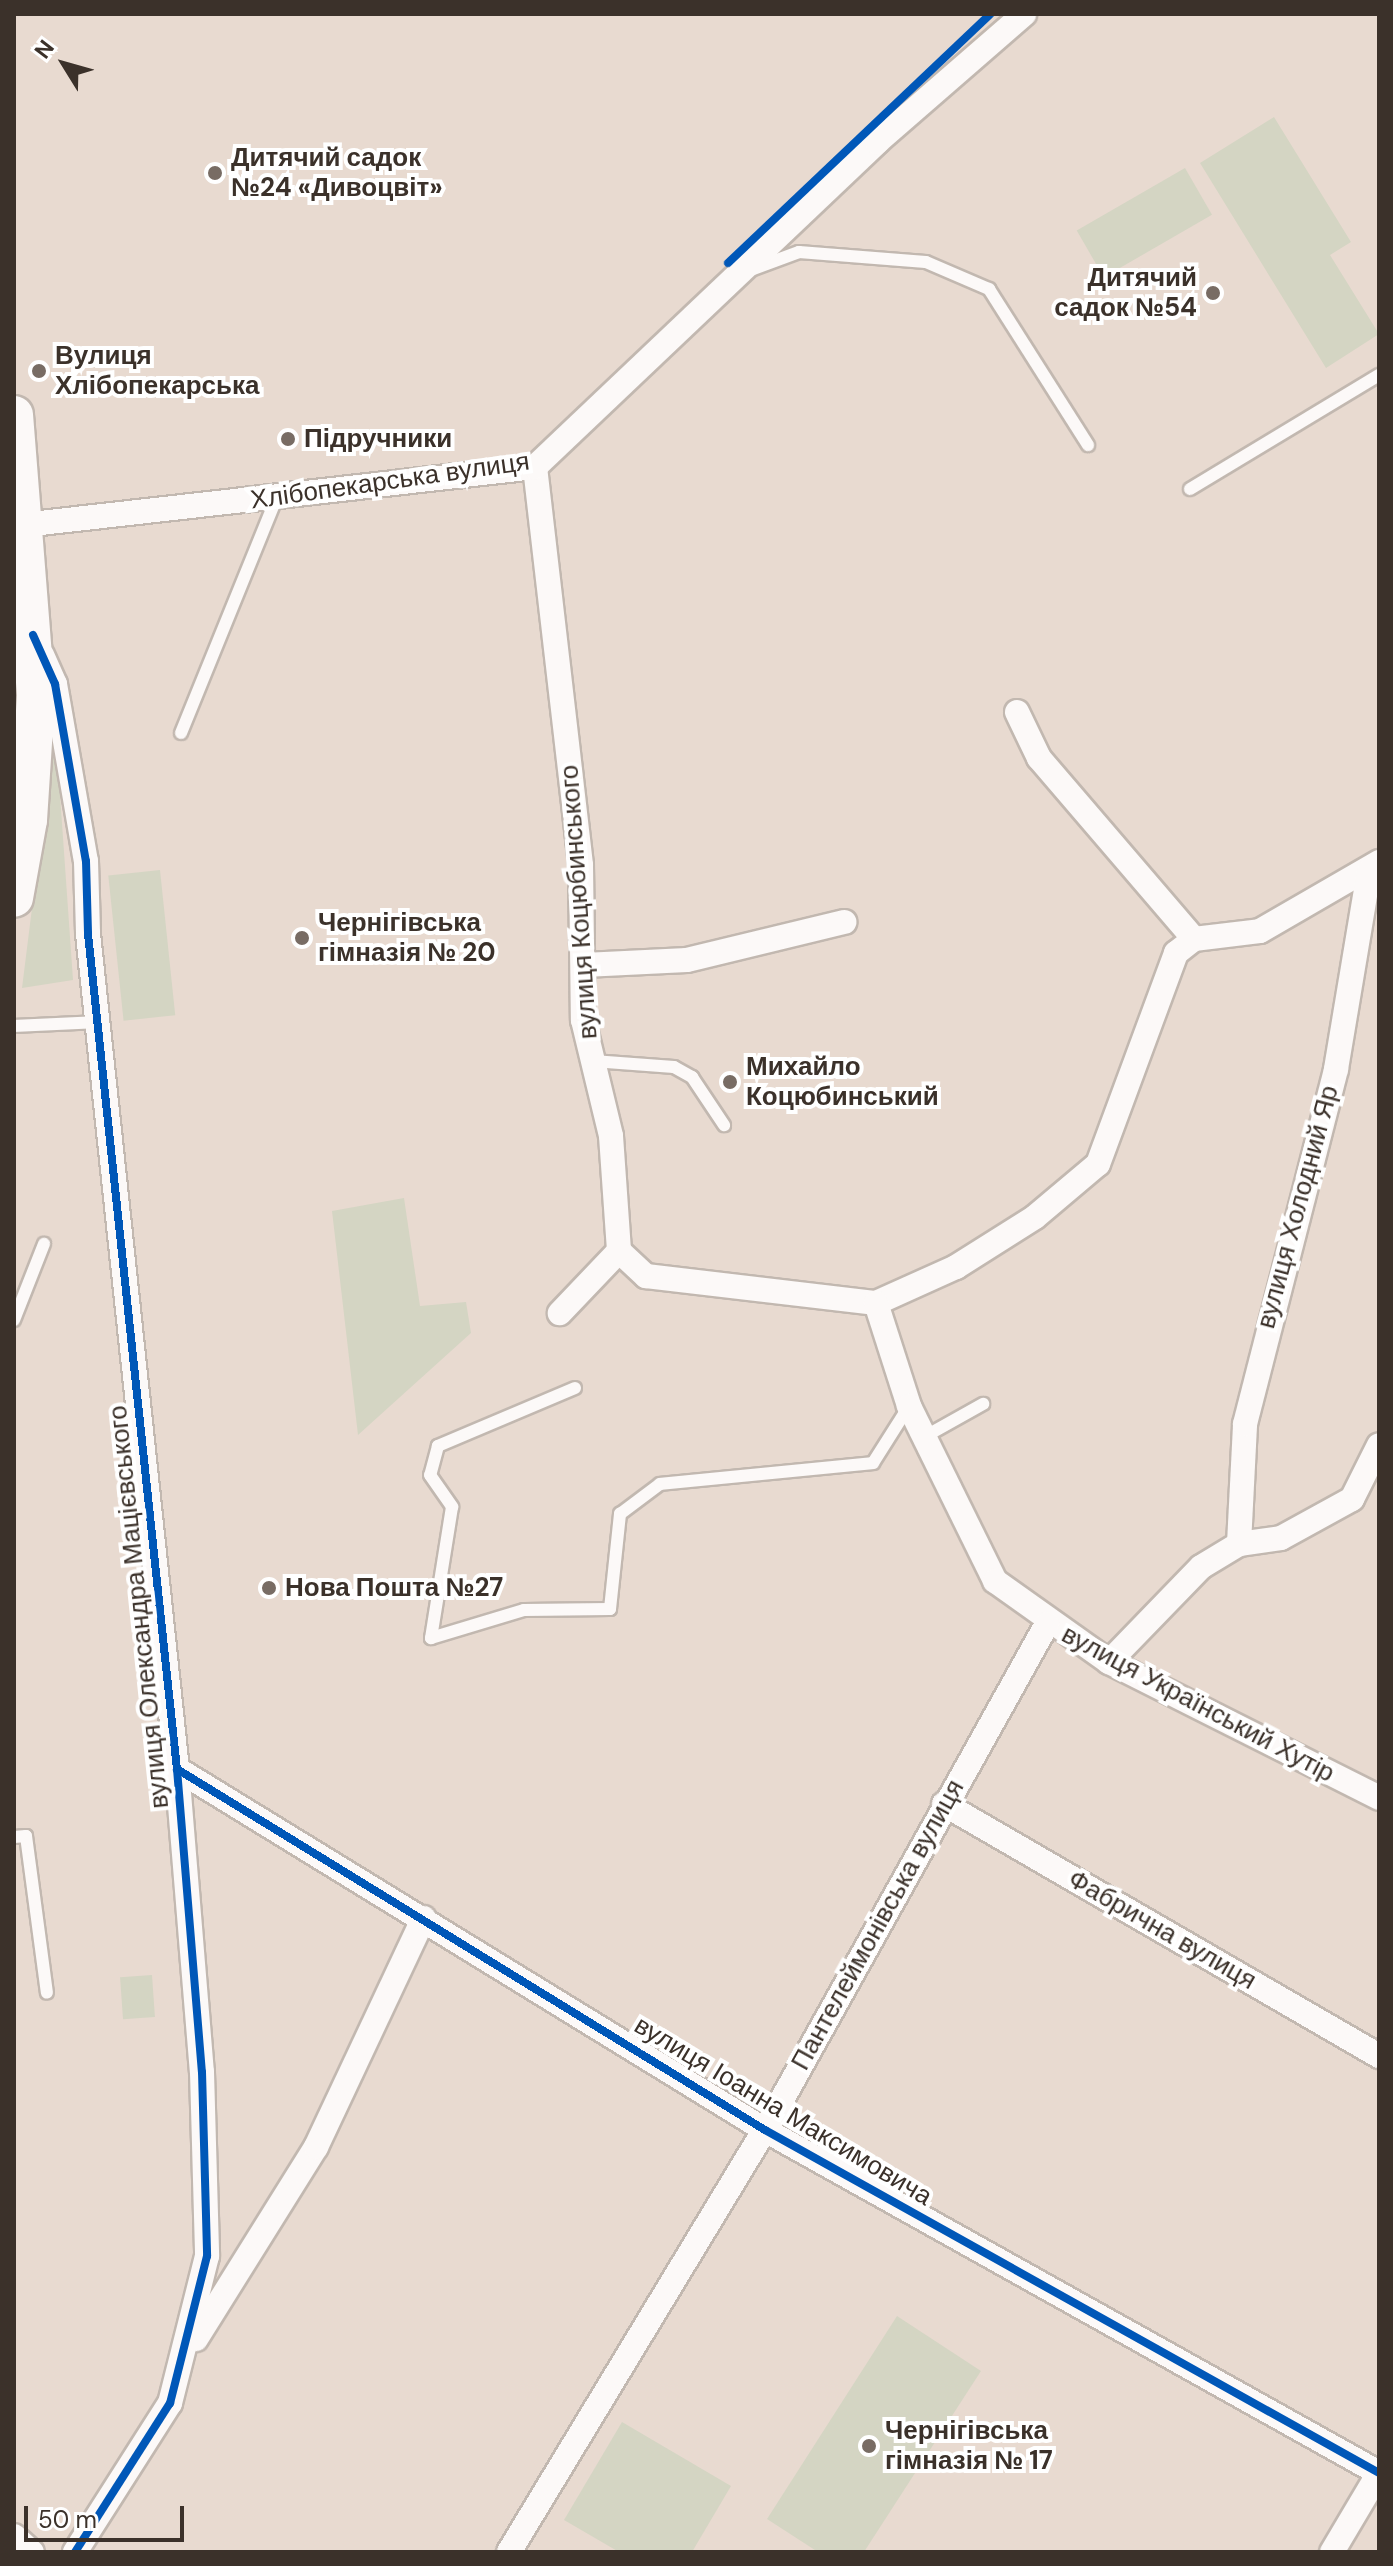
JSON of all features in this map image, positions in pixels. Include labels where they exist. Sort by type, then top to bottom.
[{"type":"main road","points":[[14,415],[19,526],[33,635],[34,760],[14,898]]},
{"type":"street","name":"Хлібопекарська вулиця","points":[[19,526],[535,467],[739,274],[1024,14]]},
{"type":"street","name":"вулиця Коцюбинського","points":[[535,467],[581,865],[583,1020],[611,1136],[619,1251]]},
{"type":"street","name":"вулиця Олександра Мацієвського","points":[[33,635],[55,684],[86,861],[177,1769],[202,2072],[207,2256],[189,2351],[170,2403],[75,2552]]},
{"type":"street","points":[[1017,712],[1039,758],[1194,939]]},
{"type":"street","points":[[560,1313],[619,1251],[646,1276],[876,1303],[983,1250],[1098,1164],[1176,953],[1194,939],[1260,931],[1374,866]]},
{"type":"street","name":"вулиця Холодний Яр","points":[[1239,1544],[1245,1424],[1336,1069],[1374,866]]},
{"type":"street","points":[[584,965],[687,960],[844,922]]},
{"type":"street","name":"вулиця Український Хутір","points":[[876,1303],[909,1406],[995,1581],[1047,1624],[1109,1662],[1379,1798]]},
{"type":"street","points":[[1109,1662],[1201,1567],[1239,1544],[1281,1538],[1352,1499],[1379,1445]]},
{"type":"street","name":"Пантелеймонівська вулиця","points":[[509,2552],[765,2130],[1047,1624]]},
{"type":"street","name":"вулиця Іоанна Максимовича","points":[[177,1769],[765,2130],[1379,2473]]},
{"type":"street","name":"Фабрична вулиця","points":[[944,1804],[1379,2056]]},
{"type":"street","points":[[189,2351],[316,2147],[424,1918]]},
{"type":"street","points":[[1332,2552],[1379,2473]]},
{"type":"street","points":[[14,2536],[32,2552]]},
{"type":"lane","points":[[739,274],[799,252],[926,262],[989,289],[1088,445]]},
{"type":"lane","points":[[1190,489],[1379,375]]},
{"type":"lane","points":[[181,733],[277,497]]},
{"type":"lane","points":[[14,1026],[101,1022]]},
{"type":"lane","points":[[593,1061],[674,1067],[692,1077],[724,1125]]},
{"type":"lane","points":[[14,1320],[44,1244]]},
{"type":"lane","points":[[575,1388],[438,1446],[430,1475],[452,1507],[431,1638],[524,1610],[610,1609],[620,1514],[660,1484],[873,1463],[909,1406]]},
{"type":"lane","points":[[924,1437],[983,1404]]},
{"type":"lane","points":[[14,1837],[26,1836],[47,1993]]},
{"type":"green space","points":[[1274,117],[1351,242],[1330,255],[1379,334],[1326,368],[1200,163]]},
{"type":"green space","points":[[1185,168],[1212,215],[1104,277],[1077,230]]},
{"type":"green space","points":[[55,724],[73,980],[22,988]]},
{"type":"green space","points":[[160,870],[175,1015],[124,1021],[108,875]]},
{"type":"green space","points":[[404,1198],[420,1306],[466,1302],[471,1333],[358,1435],[332,1211]]},
{"type":"green space","points":[[152,1975],[155,2017],[123,2019],[120,1977]]},
{"type":"green space","points":[[897,2316],[981,2371],[864,2552],[818,2552],[767,2519]]},
{"type":"green space","points":[[622,2422],[731,2486],[692,2552],[619,2552],[564,2520]]},
{"type":"cycle path","points":[[728,263],[990,14]]},
{"type":"cycle path","points":[[33,635],[55,684],[86,861],[88,934],[177,1769],[202,2072],[207,2256],[170,2403],[75,2552]]},
{"type":"cycle path","points":[[177,1769],[765,2130],[1379,2473]]},
{"type":"place","name":"Дитячий садок №24 «Дивоцвіт»","points":[[215,173]]},
{"type":"place","name":"Дитячий садок №54","points":[[1213,293]]},
{"type":"place","name":"Вулиця Хлібопекарська","points":[[39,371]]},
{"type":"place","name":"Підручники","points":[[288,439]]},
{"type":"place","name":"Чернігівська гімназія № 20","points":[[302,938]]},
{"type":"place","name":"Михайло Коцюбинський","points":[[730,1082]]},
{"type":"place","name":"Нова Пошта №27","points":[[269,1588]]},
{"type":"place","name":"Чернігівська гімназія № 17","points":[[869,2446]]}]
